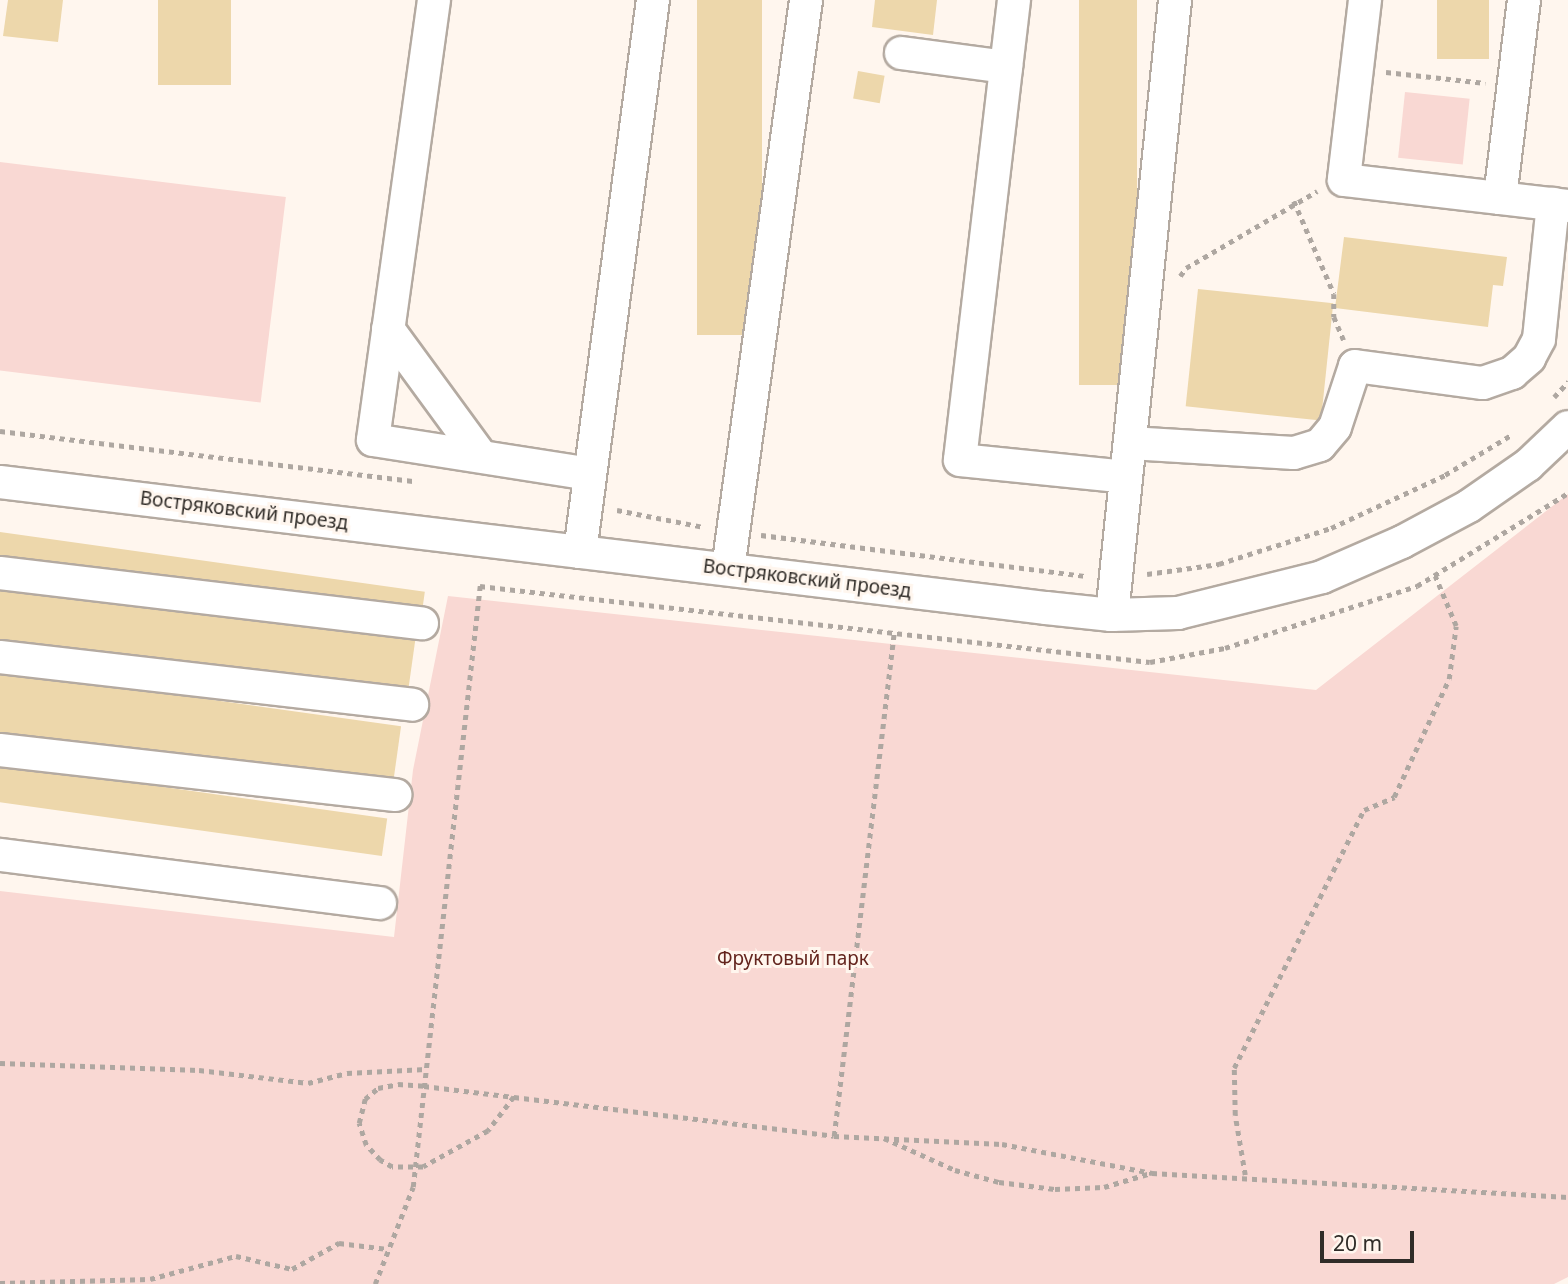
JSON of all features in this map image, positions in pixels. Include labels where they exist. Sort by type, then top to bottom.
[{"type":"street","points":[[434,0],[373,440],[589,474]]},
{"type":"street","points":[[580,552],[653,0]]},
{"type":"street","points":[[727,569],[806,0]]},
{"type":"street","points":[[1014,0],[960,460],[1126,477]]},
{"type":"street","points":[[1112,615],[1175,0]]},
{"type":"street","points":[[1130,443],[1294,453],[1320,445],[1335,427],[1355,366],[1482,383],[1512,373],[1529,358],[1539,339],[1561,205],[1344,180],[1365,0]]},
{"type":"street","points":[[1500,198],[1524,0]]},
{"type":"street","points":[[901,54],[1006,67]]},
{"type":"street","points":[[388,329],[481,456]]},
{"type":"street","name":"Востряковский проезд","points":[[0,482],[1112,615],[1178,613],[1322,577],[1402,542],[1469,506],[1528,465],[1568,427]]},
{"type":"street","points":[[0,573],[422,623]]},
{"type":"street","points":[[0,657],[412,705]]},
{"type":"street","points":[[0,750],[395,795]]},
{"type":"street","points":[[0,855],[380,903]]},
{"type":"path","points":[[1357,68],[1514,86]]},
{"type":"path","points":[[1179,278],[1186,268],[1294,201],[1344,180]]},
{"type":"path","points":[[1294,201],[1334,294],[1334,317],[1355,366]]},
{"type":"path","points":[[0,431],[369,476]]},
{"type":"path","points":[[1559,499],[1568,501]]},
{"type":"path","points":[[1245,1175],[1235,1115],[1234,1068],[1364,810],[1394,797],[1449,679],[1456,626],[1435,576]]},
{"type":"path","points":[[375,1284],[413,1187],[480,586],[627,601]]},
{"type":"path","points":[[834,1136],[894,633]]},
{"type":"path","points":[[0,1063],[199,1070],[308,1083],[347,1073],[426,1069]]},
{"type":"path","points":[[514,1097],[480,1137],[415,1167],[392,1167],[380,1160],[366,1145],[359,1122],[365,1099],[378,1088],[424,1086],[834,1136],[881,1136],[1002,1144],[1152,1173],[1245,1175],[1568,1197]]},
{"type":"path","points":[[881,1136],[956,1170],[999,1182],[1055,1189],[1104,1187],[1152,1173]]},
{"type":"path","points":[[0,1283],[150,1279],[236,1256],[292,1269],[339,1243],[388,1249]]},
{"type":"green space","points":[[1405,92],[1470,99],[1463,164],[1398,158]]},
{"type":"green space","points":[[0,162],[286,197],[261,403],[0,371]]},
{"type":"green space","name":"Фруктовый парк","points":[[1568,494],[1568,1277],[1554,1284],[0,1284],[0,891],[394,937],[413,770],[448,596],[1316,690]]},
{"type":"building","points":[[8,0],[63,0],[58,42],[3,36]]},
{"type":"building","points":[[158,0],[231,0],[231,85],[158,85]]},
{"type":"building","points":[[697,0],[762,0],[762,335],[697,335]]},
{"type":"building","points":[[875,0],[937,0],[933,35],[872,27]]},
{"type":"building","points":[[1079,0],[1137,0],[1137,385],[1079,385]]},
{"type":"building","points":[[1437,0],[1489,0],[1489,59],[1437,59]]},
{"type":"building","points":[[858,71],[885,76],[880,103],[853,99]]},
{"type":"building","points":[[1344,237],[1507,257],[1503,286],[1493,285],[1488,327],[1335,308]]},
{"type":"building","points":[[1198,289],[1333,303],[1321,421],[1186,406]]},
{"type":"building","points":[[0,532],[425,592],[421,615],[0,556]]},
{"type":"building","points":[[0,577],[416,635],[407,698],[0,641]]},
{"type":"building","points":[[0,670],[401,726],[392,789],[0,734]]},
{"type":"building","points":[[0,764],[387,818],[382,856],[0,802]]}]
